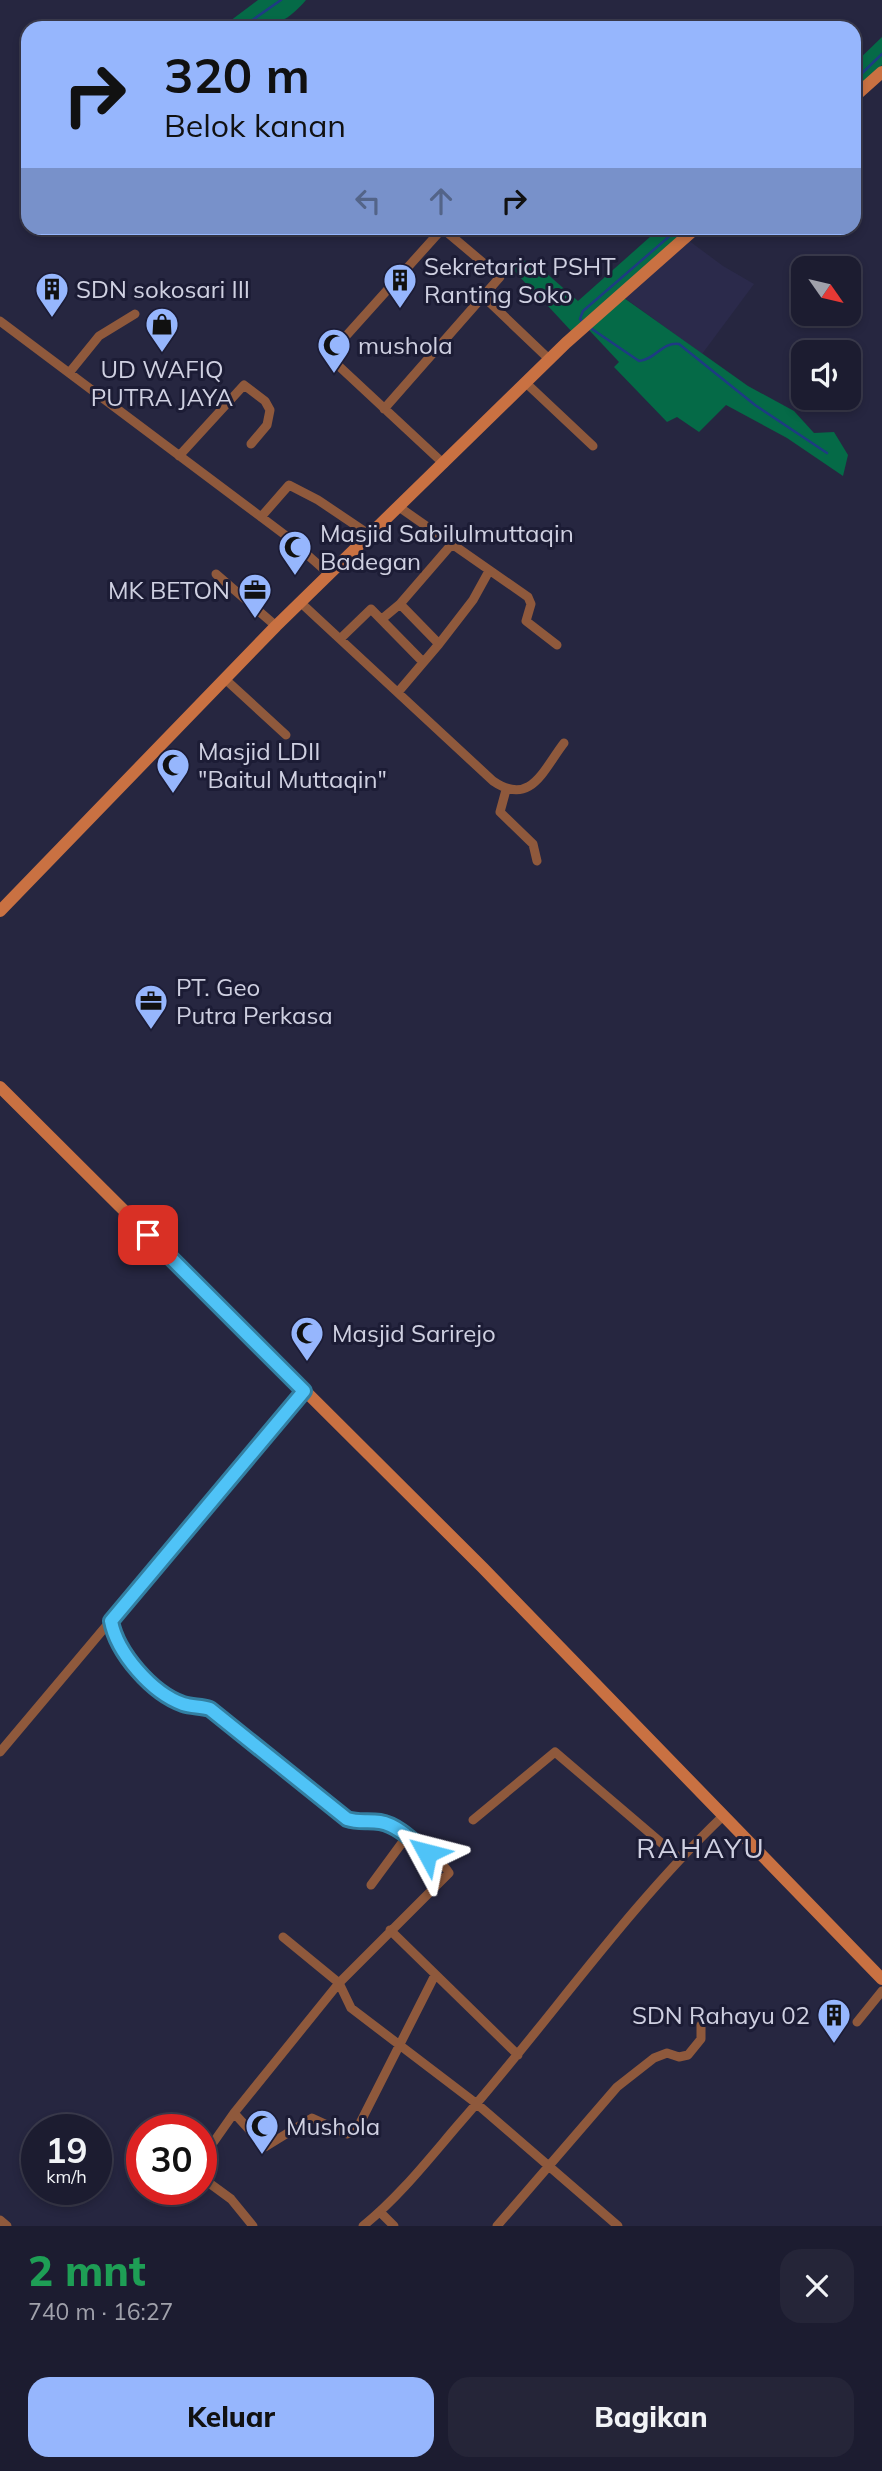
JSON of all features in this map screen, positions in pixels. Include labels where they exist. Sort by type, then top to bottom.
[{"type":"street","points":[[861,90],[882,72]]},
{"type":"street","points":[[436,235],[328,356],[444,464]]},
{"type":"street","points":[[384,409],[499,280],[499,274],[451,235]]},
{"type":"street","points":[[0,911],[300,602],[550,360],[688,235]]},
{"type":"street","points":[[484,297],[550,360]]},
{"type":"street","points":[[69,373],[99,336],[135,314]]},
{"type":"street","points":[[0,321],[261,517],[329,574]]},
{"type":"street","points":[[526,383],[593,446]]},
{"type":"street","points":[[178,456],[244,385],[265,401],[270,410],[267,425],[251,444]]},
{"type":"street","points":[[261,517],[290,485],[318,500],[369,535]]},
{"type":"street","points":[[399,507],[528,597],[531,604],[526,621],[557,645]]},
{"type":"street","points":[[382,618],[400,604],[451,545]]},
{"type":"street","points":[[399,691],[473,600],[489,571]]},
{"type":"street","points":[[216,574],[276,626]]},
{"type":"street","points":[[300,602],[493,781],[506,790],[514,792],[529,788],[564,743]]},
{"type":"street","points":[[400,604],[439,644]]},
{"type":"street","points":[[340,639],[371,609],[423,662]]},
{"type":"street","points":[[225,679],[286,735]]},
{"type":"street","points":[[506,790],[500,812],[533,844],[537,861]]},
{"type":"street","points":[[0,1087],[483,1568],[882,1979]]},
{"type":"street","points":[[0,1752],[304,1391]]},
{"type":"street","points":[[111,1621],[122,1654],[170,1697],[184,1704],[210,1709],[347,1819],[361,1823],[381,1822],[407,1836],[447,1869],[448,1875],[339,1983],[217,2137]]},
{"type":"street","points":[[473,1820],[555,1752],[679,1858]]},
{"type":"street","points":[[363,2226],[380,2212],[477,2104],[593,1958],[679,1858],[722,1817]]},
{"type":"street","points":[[371,1885],[407,1836]]},
{"type":"street","points":[[390,1930],[517,2055]]},
{"type":"street","points":[[283,1937],[339,1983],[351,2008],[477,2104],[618,2226]]},
{"type":"street","points":[[234,2113],[266,2147],[312,2118],[346,2134],[354,2133],[377,2094],[399,2043],[435,1975]]},
{"type":"street","points":[[857,2022],[882,1991]]},
{"type":"street","points":[[497,2226],[617,2087],[654,2058],[667,2053],[679,2057],[694,2050],[701,2039],[701,2025]]},
{"type":"street","points":[[217,2189],[231,2200],[253,2226]]},
{"type":"street","points":[[380,2212],[394,2226]]},
{"type":"street","points":[[0,2220],[7,2226]]},
{"type":"shaded area","points":[[688,240],[723,266],[754,284],[702,354],[625,298]]},
{"type":"green space","points":[[258,0],[306,0],[281,21],[230,21]]},
{"type":"green space","points":[[882,37],[882,65],[861,84],[861,57]]},
{"type":"green space","points":[[652,235],[682,235],[573,333],[535,292],[526,301],[521,295],[529,287],[509,265],[519,259],[536,264],[578,301]]},
{"type":"green space","points":[[624,298],[748,386],[794,411],[814,433],[834,432],[848,455],[843,476],[787,438],[726,405],[699,432],[677,417],[667,422],[614,367],[619,362],[589,330]]},
{"type":"waterway","points":[[251,21],[281,0]]},
{"type":"waterway","points":[[861,74],[882,54]]},
{"type":"waterway","points":[[584,323],[580,319],[583,311],[671,235]]},
{"type":"waterway","points":[[589,327],[639,361],[650,358],[668,345],[679,344],[755,405],[827,453]]},
{"type":"place","name":"Sekretariat PSHT Ranting Soko","points":[[400,310]]},
{"type":"place","name":"SDN sokosari III","points":[[52,319]]},
{"type":"place","name":"UD WAFIQ PUTRA JAYA","points":[[162,354]]},
{"type":"place","name":"mushola","points":[[334,375]]},
{"type":"place","name":"Masjid Sabilulmuttaqin Badegan","points":[[295,577]]},
{"type":"place","name":"MK BETON","points":[[255,620]]},
{"type":"place","name":"Masjid LDII \"Baitul Muttaqin\"","points":[[173,795]]},
{"type":"place","name":"PT. Geo Putra Perkasa","points":[[151,1031]]},
{"type":"place","name":"Masjid Sarirejo","points":[[307,1363]]},
{"type":"place","name":"SDN Rahayu 02","points":[[834,2045]]},
{"type":"place","name":"Mushola","points":[[262,2156]]},
{"type":"district","name":"RAHAYU","points":[[701,1847]]},
{"type":"route","points":[[148,1235],[304,1391],[250,1453],[203,1515],[111,1621],[113,1635],[122,1654],[170,1697],[184,1704],[210,1709],[347,1819],[361,1823],[381,1822],[404,1834],[427,1853]]}]
